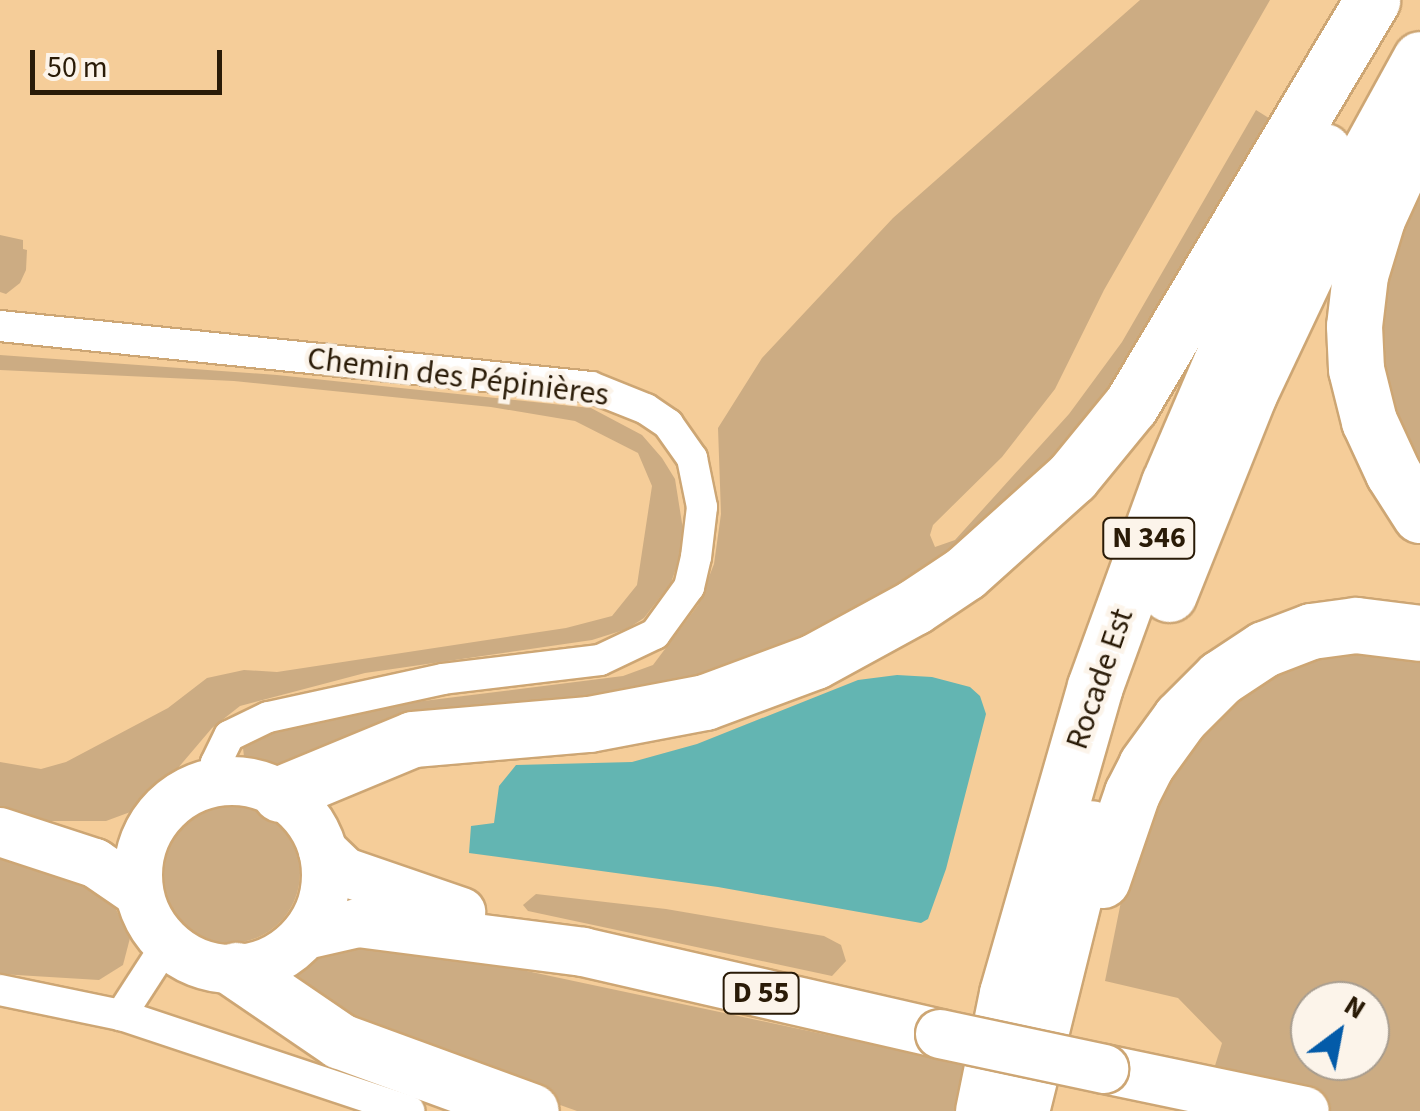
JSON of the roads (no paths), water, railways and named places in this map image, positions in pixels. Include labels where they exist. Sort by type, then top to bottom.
[{"type":"highway","points":[[280,794],[413,739],[590,724],[705,702],[829,654],[964,573],[1072,477],[1131,404],[1372,0]]},
{"type":"highway","name":"Rocade Est","points":[[983,1111],[1008,992],[1048,837],[1095,686],[1169,483],[1240,317],[1301,193],[1409,0]]},
{"type":"highway","name":"Rocade Est","points":[[1022,1111],[1062,938],[1129,705],[1188,541],[1249,394],[1322,240],[1420,58]]},
{"type":"highway","points":[[1420,127],[1377,219],[1360,276],[1354,326],[1356,369],[1370,421],[1392,473],[1420,515]]},
{"type":"highway","points":[[1062,938],[1091,913],[1132,792],[1146,765],[1180,718],[1220,678],[1264,649],[1312,631],[1356,625],[1420,633]]},
{"type":"highway","points":[[236,970],[340,1042],[531,1111]]},
{"type":"main road","points":[[16,836],[95,837],[158,816],[186,794],[218,782],[240,781],[280,794],[299,809],[323,851],[323,895],[305,935],[286,953],[236,970],[199,963],[167,944],[149,920],[139,893],[138,866],[144,840],[158,816]]},
{"type":"main road","points":[[16,836],[95,864],[139,893]]},
{"type":"main road","name":"D 55","points":[[323,851],[345,872],[583,952]]},
{"type":"main road","name":"D 55","points":[[305,935],[358,922],[583,952],[940,1034],[1304,1111]]},
{"type":"street","name":"Chemin des Pépinières","points":[[0,326],[591,387],[646,409],[668,424],[692,458],[702,507],[696,558],[689,587],[655,634],[600,660],[443,679],[268,717],[230,736],[216,762],[218,782]]},
{"type":"street","points":[[121,1016],[167,944]]},
{"type":"street","points":[[0,990],[121,1016],[408,1111]]},
{"type":"water","points":[[897,675],[932,677],[970,687],[980,696],[986,714],[946,869],[928,919],[921,923],[718,887],[469,853],[471,826],[494,823],[499,786],[516,765],[632,762],[697,744],[858,680]]}]
